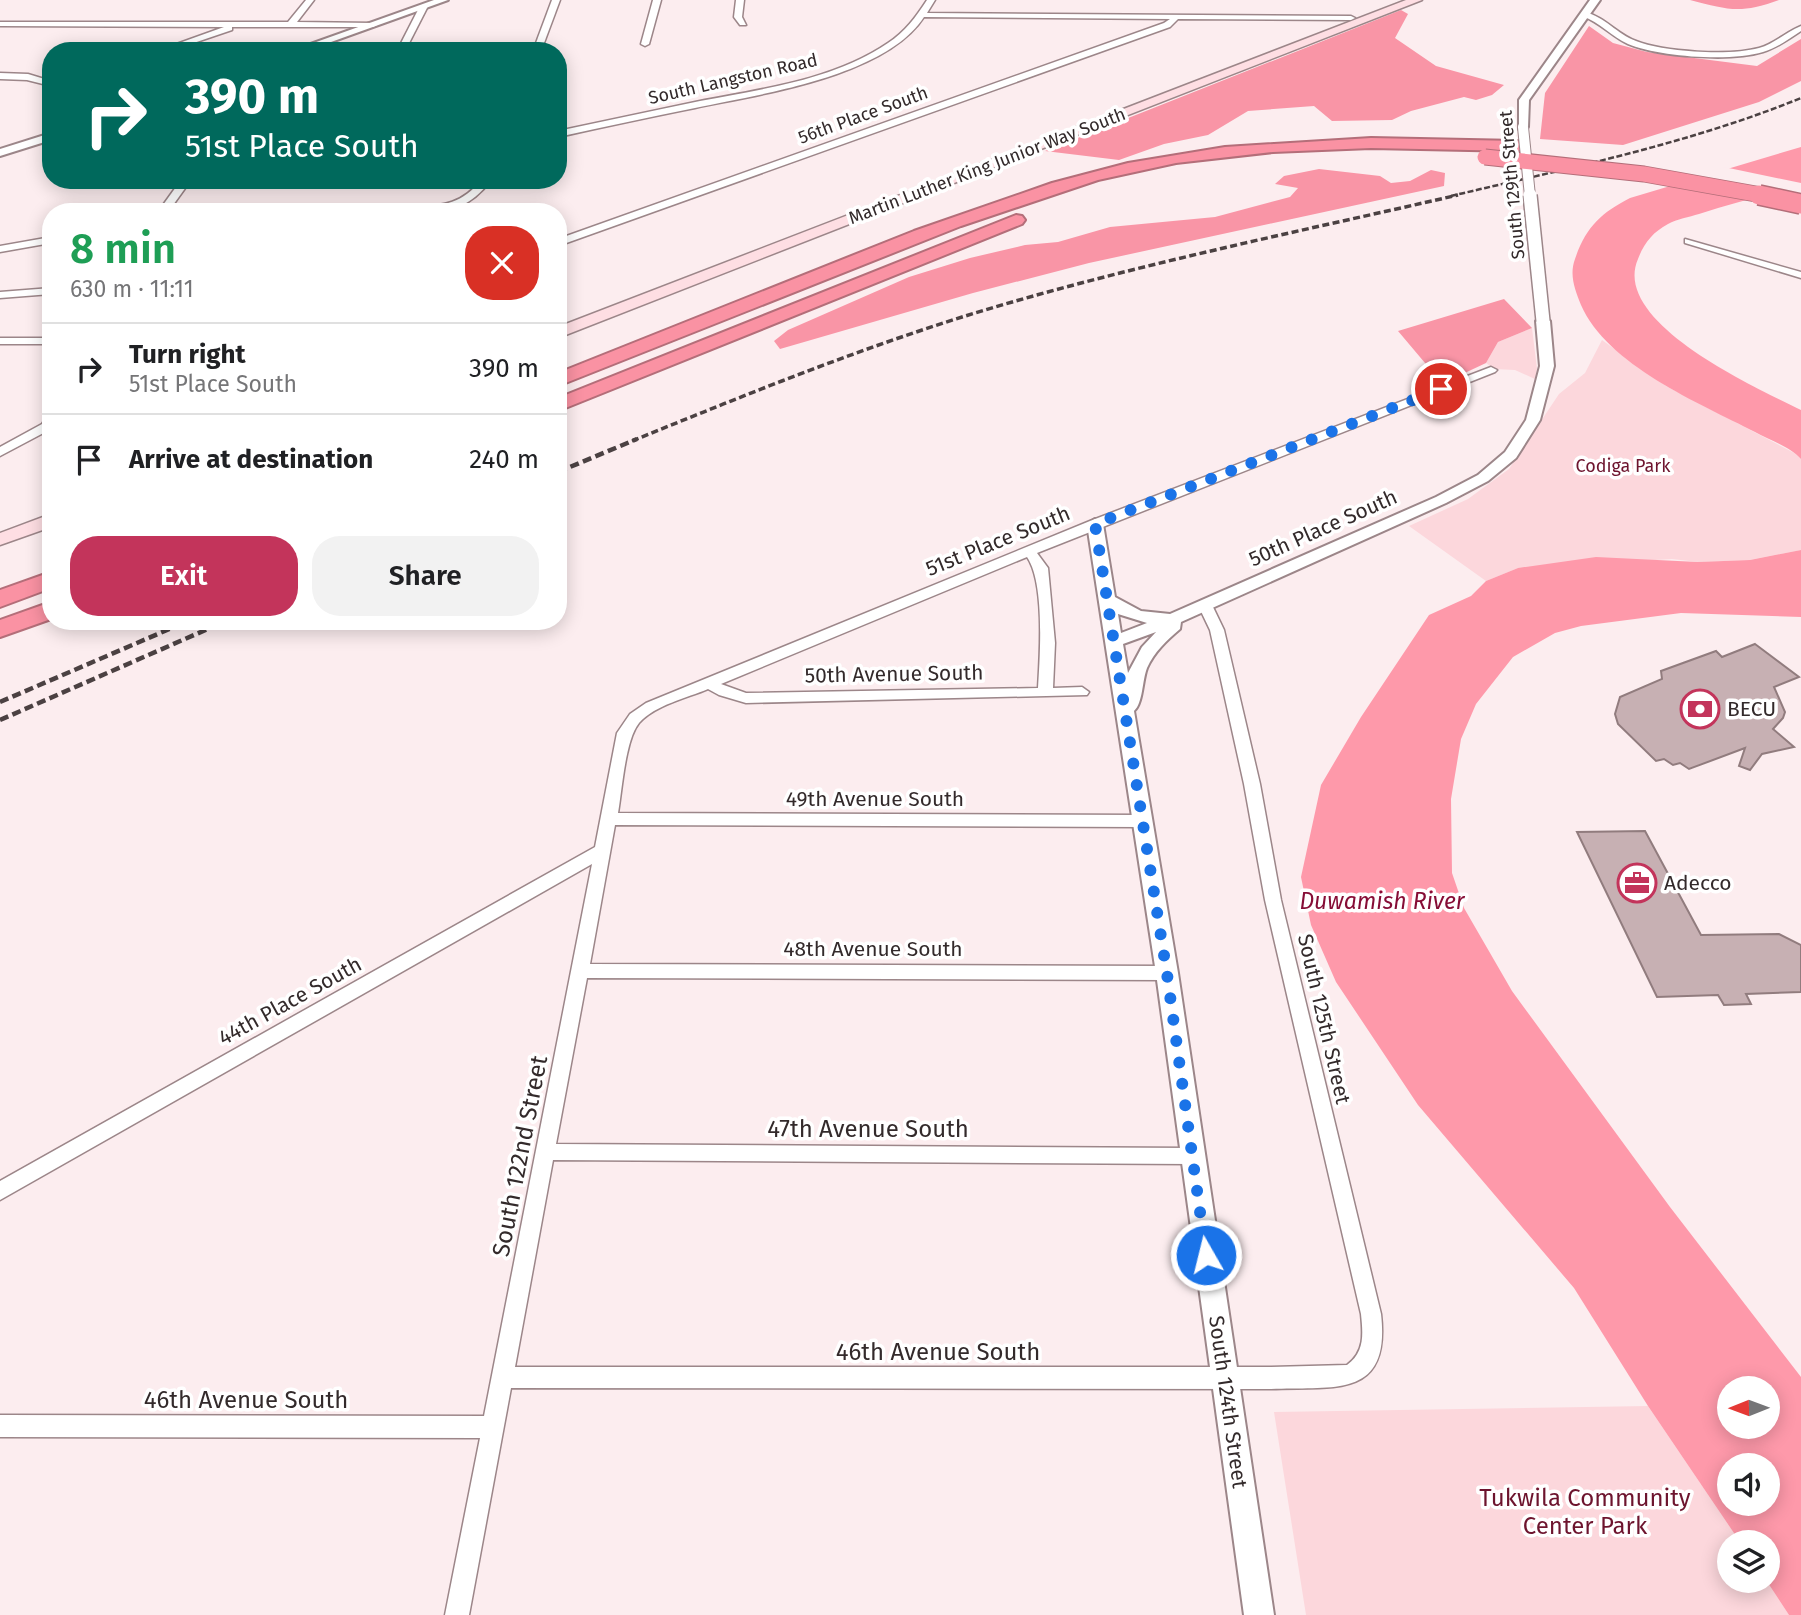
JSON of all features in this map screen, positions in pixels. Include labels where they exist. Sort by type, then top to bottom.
[{"type":"highway","points":[[567,376],[966,217],[1092,176],[1224,152],[1287,146],[1398,142],[1518,146],[1685,166],[1801,191]]},
{"type":"highway","points":[[1114,189],[1149,180],[1264,162],[1368,155],[1485,157],[1617,169],[1708,184],[1801,204]]},
{"type":"highway","points":[[567,401],[962,240],[1050,207]]},
{"type":"highway","points":[[0,599],[42,583]]},
{"type":"highway","points":[[0,629],[42,613]]},
{"type":"main road","name":"Martin Luther King Junior Way South","points":[[567,321],[1396,0]]},
{"type":"main road","name":"Martin Luther King Junior Way South","points":[[567,329],[1416,0]]},
{"type":"main road","points":[[0,539],[42,523]]},
{"type":"main road","points":[[0,548],[42,532]]},
{"type":"street","points":[[292,23],[310,0]]},
{"type":"street","points":[[322,42],[443,0]]},
{"type":"street","points":[[540,42],[556,0]]},
{"type":"street","points":[[645,44],[657,0]]},
{"type":"street","points":[[740,0],[738,17],[743,23]]},
{"type":"street","name":"South Langston Road","points":[[567,132],[785,87],[829,74],[879,52],[925,15],[931,0]]},
{"type":"street","name":"South 129th Street","points":[[1543,388],[1547,366],[1523,127],[1524,100],[1595,0]]},
{"type":"street","points":[[406,42],[424,6]]},
{"type":"street","points":[[1585,14],[1593,16],[1626,40],[1641,46],[1725,53],[1761,51],[1801,28]]},
{"type":"street","points":[[925,15],[1351,18]]},
{"type":"street","name":"56th Place South","points":[[567,240],[1167,25],[1173,22],[1175,16]]},
{"type":"street","points":[[188,42],[243,23]]},
{"type":"street","points":[[0,24],[373,24]]},
{"type":"street","points":[[0,76],[28,77],[42,81]]},
{"type":"street","points":[[0,153],[42,139]]},
{"type":"street","points":[[464,203],[474,197],[480,189]]},
{"type":"street","points":[[1689,241],[1801,275]]},
{"type":"street","points":[[0,249],[42,242]]},
{"type":"street","points":[[0,295],[42,292]]},
{"type":"street","points":[[0,341],[42,341]]},
{"type":"street","name":"51st Place South","points":[[641,712],[1095,524],[1491,370]]},
{"type":"street","name":"50th Place South","points":[[1113,642],[1190,612],[1441,500],[1483,478],[1511,455],[1533,420],[1543,388]]},
{"type":"street","points":[[0,452],[42,427]]},
{"type":"street","name":"South 124th Street","points":[[1095,524],[1167,974],[1191,1156],[1259,1615]]},
{"type":"street","points":[[1029,551],[1041,568],[1048,643],[1045,692]]},
{"type":"street","points":[[1107,599],[1118,608],[1135,615],[1190,612]]},
{"type":"street","points":[[1128,735],[1134,679],[1144,654],[1190,612]]},
{"type":"street","name":"South 125th Street","points":[[1190,612],[1217,630],[1252,784],[1273,900],[1371,1314],[1372,1348],[1368,1362]]},
{"type":"street","points":[[1113,642],[1153,644]]},
{"type":"street","name":"50th Avenue South","points":[[709,682],[724,692],[746,698],[1082,692]]},
{"type":"street","name":"South 122nd Street","points":[[457,1615],[625,733],[641,712]]},
{"type":"street","name":"49th Avenue South","points":[[609,819],[1142,821]]},
{"type":"street","name":"44th Place South","points":[[0,1191],[603,850]]},
{"type":"street","name":"48th Avenue South","points":[[580,971],[1167,974]]},
{"type":"street","name":"47th Avenue South","points":[[545,1152],[1191,1156]]},
{"type":"street","name":"46th Avenue South","points":[[502,1377],[1224,1379],[1339,1377],[1359,1371],[1368,1362]]},
{"type":"street","name":"46th Avenue South","points":[[0,1426],[492,1427]]},
{"type":"green space","points":[[1532,328],[1537,369],[1535,379],[1515,370],[1494,369],[1486,363],[1498,342]]},
{"type":"green space","name":"Codiga Park","points":[[1602,340],[1666,386],[1798,455],[1801,459],[1801,550],[1750,560],[1698,562],[1672,559],[1518,568],[1486,581],[1409,526],[1468,499],[1509,469],[1559,394],[1585,373]]},
{"type":"green space","name":"Tukwila Community Center Park","points":[[1648,1406],[1717,1508],[1717,1516],[1722,1516],[1732,1530],[1717,1530],[1717,1593],[1775,1593],[1789,1615],[1306,1615],[1274,1412]]},
{"type":"shaded area","points":[[1690,0],[1779,0],[1734,9]]},
{"type":"shaded area","points":[[1401,10],[1408,14],[1395,38],[1436,66],[1504,85],[1492,95],[1476,100],[1464,97],[1411,111],[1392,120],[1332,121],[1314,106],[1248,111],[1208,135],[1164,144],[1119,160],[1045,151]]},
{"type":"shaded area","points":[[1589,26],[1613,43],[1647,52],[1757,66],[1801,39],[1801,81],[1759,102],[1623,145],[1540,139],[1545,93]]},
{"type":"shaded area","points":[[1319,169],[1380,176],[1391,183],[1410,181],[1431,170],[1445,173],[1444,186],[1089,263],[973,293],[780,349],[774,341],[788,330],[909,277],[970,258],[1025,245],[1058,242],[1110,227],[1215,217],[1290,197],[1298,188],[1275,184],[1284,176]]},
{"type":"shaded area","points":[[1504,299],[1532,328],[1498,342],[1486,363],[1454,378],[1436,376],[1398,331]]},
{"type":"water","points":[[1801,147],[1801,185],[1679,219],[1663,227],[1650,238],[1640,253],[1635,283],[1646,307],[1666,329],[1693,351],[1754,387],[1801,410],[1801,459],[1786,447],[1682,395],[1633,364],[1611,346],[1581,305],[1573,271],[1579,248],[1596,222],[1630,198]]},
{"type":"water","name":"Duwamish River","points":[[1801,550],[1801,617],[1681,613],[1581,626],[1555,633],[1513,657],[1476,704],[1461,739],[1451,799],[1452,873],[1464,908],[1512,991],[1670,1207],[1801,1377],[1801,1615],[1789,1615],[1775,1593],[1780,1593],[1780,1530],[1732,1530],[1722,1516],[1780,1516],[1780,1453],[1717,1453],[1717,1508],[1648,1406],[1574,1288],[1418,1105],[1336,982],[1311,925],[1301,877],[1321,785],[1361,717],[1429,615],[1471,596],[1486,581],[1518,568],[1596,557],[1698,562],[1750,560]]},
{"type":"pier","points":[[1724,167],[1801,183],[1801,189],[1757,201],[1670,184]]},
{"type":"building","name":"BECU","points":[[1755,644],[1799,677],[1774,687],[1785,712],[1773,729],[1794,747],[1762,754],[1750,770],[1739,766],[1745,748],[1689,769],[1680,763],[1673,765],[1664,759],[1656,761],[1618,724],[1615,714],[1620,697],[1662,679],[1661,671],[1716,651],[1722,657]]},
{"type":"building","name":"Adecco","points":[[1645,831],[1701,935],[1779,934],[1801,945],[1801,992],[1746,994],[1751,1004],[1724,1005],[1718,995],[1657,997],[1577,832]]},
{"type":"railway","points":[[1451,196],[1672,142],[1801,98]]},
{"type":"railway","points":[[632,441],[845,357],[975,313],[1155,264],[1458,195]]},
{"type":"railway","points":[[567,468],[637,439]]},
{"type":"railway","points":[[0,702],[167,630]]},
{"type":"railway","points":[[0,720],[205,630]]},
{"type":"place","name":"BECU","points":[[1700,709]]},
{"type":"place","name":"Adecco","points":[[1637,883]]},
{"type":"route","points":[[1206,1255],[1167,974],[1095,524],[1441,389]]}]
